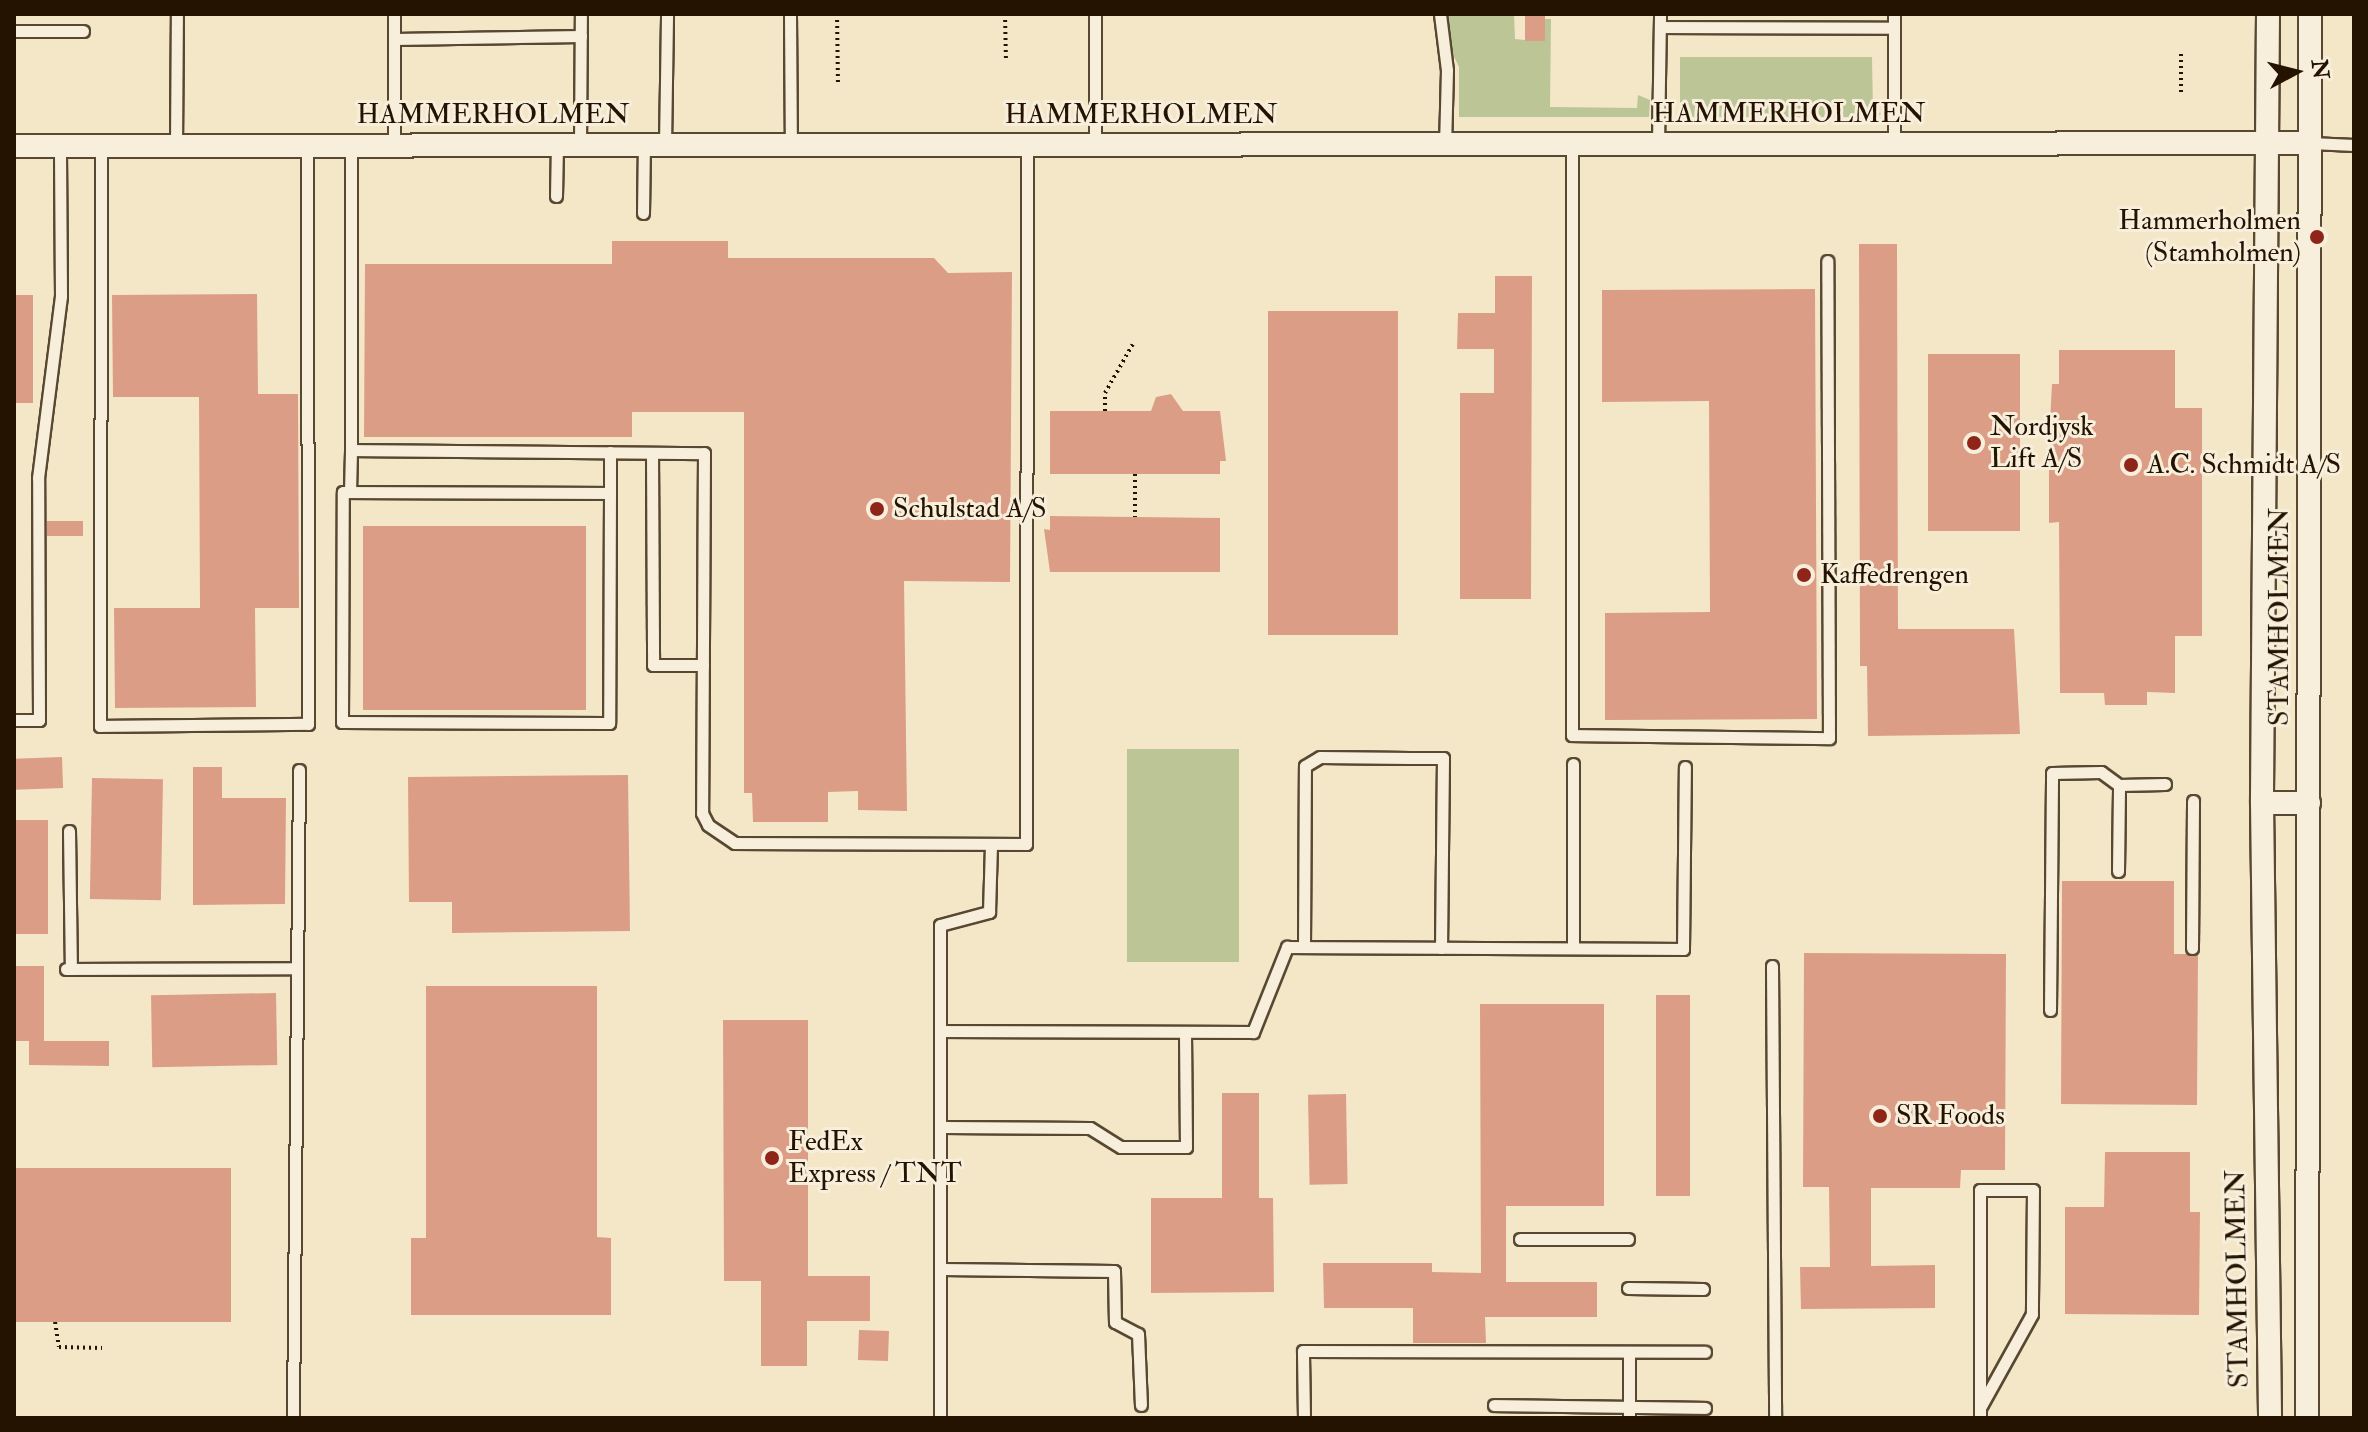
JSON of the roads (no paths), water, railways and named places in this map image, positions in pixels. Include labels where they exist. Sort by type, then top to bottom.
[{"type":"street","name":"STAMHOLMEN","points":[[2268,14],[2262,803],[2270,1418]]},
{"type":"street","name":"STAMHOLMEN","points":[[2307,1418],[2310,14]]},
{"type":"street","name":"HAMMERHOLMEN","points":[[14,146],[2268,143]]},
{"type":"street","points":[[2268,143],[2311,143]]},
{"type":"street","points":[[2262,803],[2309,803]]},
{"type":"lane","points":[[176,146],[177,14]]},
{"type":"lane","points":[[394,14],[394,146]]},
{"type":"lane","points":[[580,145],[581,14]]},
{"type":"lane","points":[[643,213],[654,145],[667,14]]},
{"type":"lane","points":[[790,14],[791,145]]},
{"type":"lane","points":[[1095,14],[1095,145]]},
{"type":"lane","points":[[1440,14],[1447,70],[1445,144]]},
{"type":"lane","points":[[1658,144],[1660,14]]},
{"type":"lane","points":[[1894,14],[1894,144]]},
{"type":"lane","points":[[1660,27],[1894,28]]},
{"type":"lane","points":[[14,31],[83,31]]},
{"type":"lane","points":[[394,39],[581,36]]},
{"type":"lane","points":[[2311,143],[2354,145]]},
{"type":"lane","points":[[1572,144],[1572,735],[1829,738],[1827,261]]},
{"type":"lane","points":[[556,196],[557,145]]},
{"type":"lane","points":[[351,450],[704,453],[702,813],[721,837],[735,843],[1026,844],[1027,145]]},
{"type":"lane","points":[[14,720],[39,720],[38,478],[61,296],[60,146]]},
{"type":"lane","points":[[101,146],[100,726],[308,724],[307,146]]},
{"type":"lane","points":[[350,492],[351,146]]},
{"type":"lane","points":[[610,452],[610,493],[609,723],[342,722],[343,492],[610,493]]},
{"type":"lane","points":[[652,453],[653,665],[703,665]]},
{"type":"lane","points":[[1304,947],[1305,766],[1320,757],[1443,758],[1441,948]]},
{"type":"lane","points":[[1573,764],[1573,948]]},
{"type":"lane","points":[[942,1031],[1253,1032],[1287,947],[1683,949],[1685,767]]},
{"type":"lane","points":[[293,1418],[299,770]]},
{"type":"lane","points":[[2050,1010],[2052,773],[2101,772],[2119,785],[2165,784]]},
{"type":"lane","points":[[2118,871],[2119,785]]},
{"type":"lane","points":[[2192,948],[2193,801]]},
{"type":"lane","points":[[69,831],[68,969],[297,968]]},
{"type":"lane","points":[[940,1418],[943,1127],[940,925],[989,912],[991,844]]},
{"type":"lane","points":[[1772,966],[1775,1418]]},
{"type":"lane","points":[[943,1127],[1090,1128],[1121,1147],[1186,1147],[1185,1032]]},
{"type":"lane","points":[[1980,1190],[2033,1190],[2032,1314],[1980,1413],[1980,1190]]},
{"type":"lane","points":[[1520,1239],[1628,1239]]},
{"type":"lane","points":[[942,1269],[1114,1271],[1115,1322],[1138,1334],[1141,1405]]},
{"type":"lane","points":[[1628,1288],[1703,1289]]},
{"type":"lane","points":[[1304,1418],[1303,1351],[1705,1352]]},
{"type":"lane","points":[[1629,1352],[1629,1412]]},
{"type":"lane","points":[[1494,1405],[1629,1412],[1705,1408]]},
{"type":"place","name":"Hammerholmen (Stamholmen)","points":[[2317,237]]},
{"type":"place","name":"Nordjysk Lift A/S","points":[[1974,443]]},
{"type":"place","name":"A.C. Schmidt A/S","points":[[2131,465]]},
{"type":"place","name":"Schulstad A/S","points":[[877,509]]},
{"type":"place","name":"Kaffedrengen","points":[[1804,575]]},
{"type":"place","name":"SR Foods","points":[[1880,1116]]},
{"type":"place","name":"FedEx Express / TNT","points":[[772,1158]]}]
